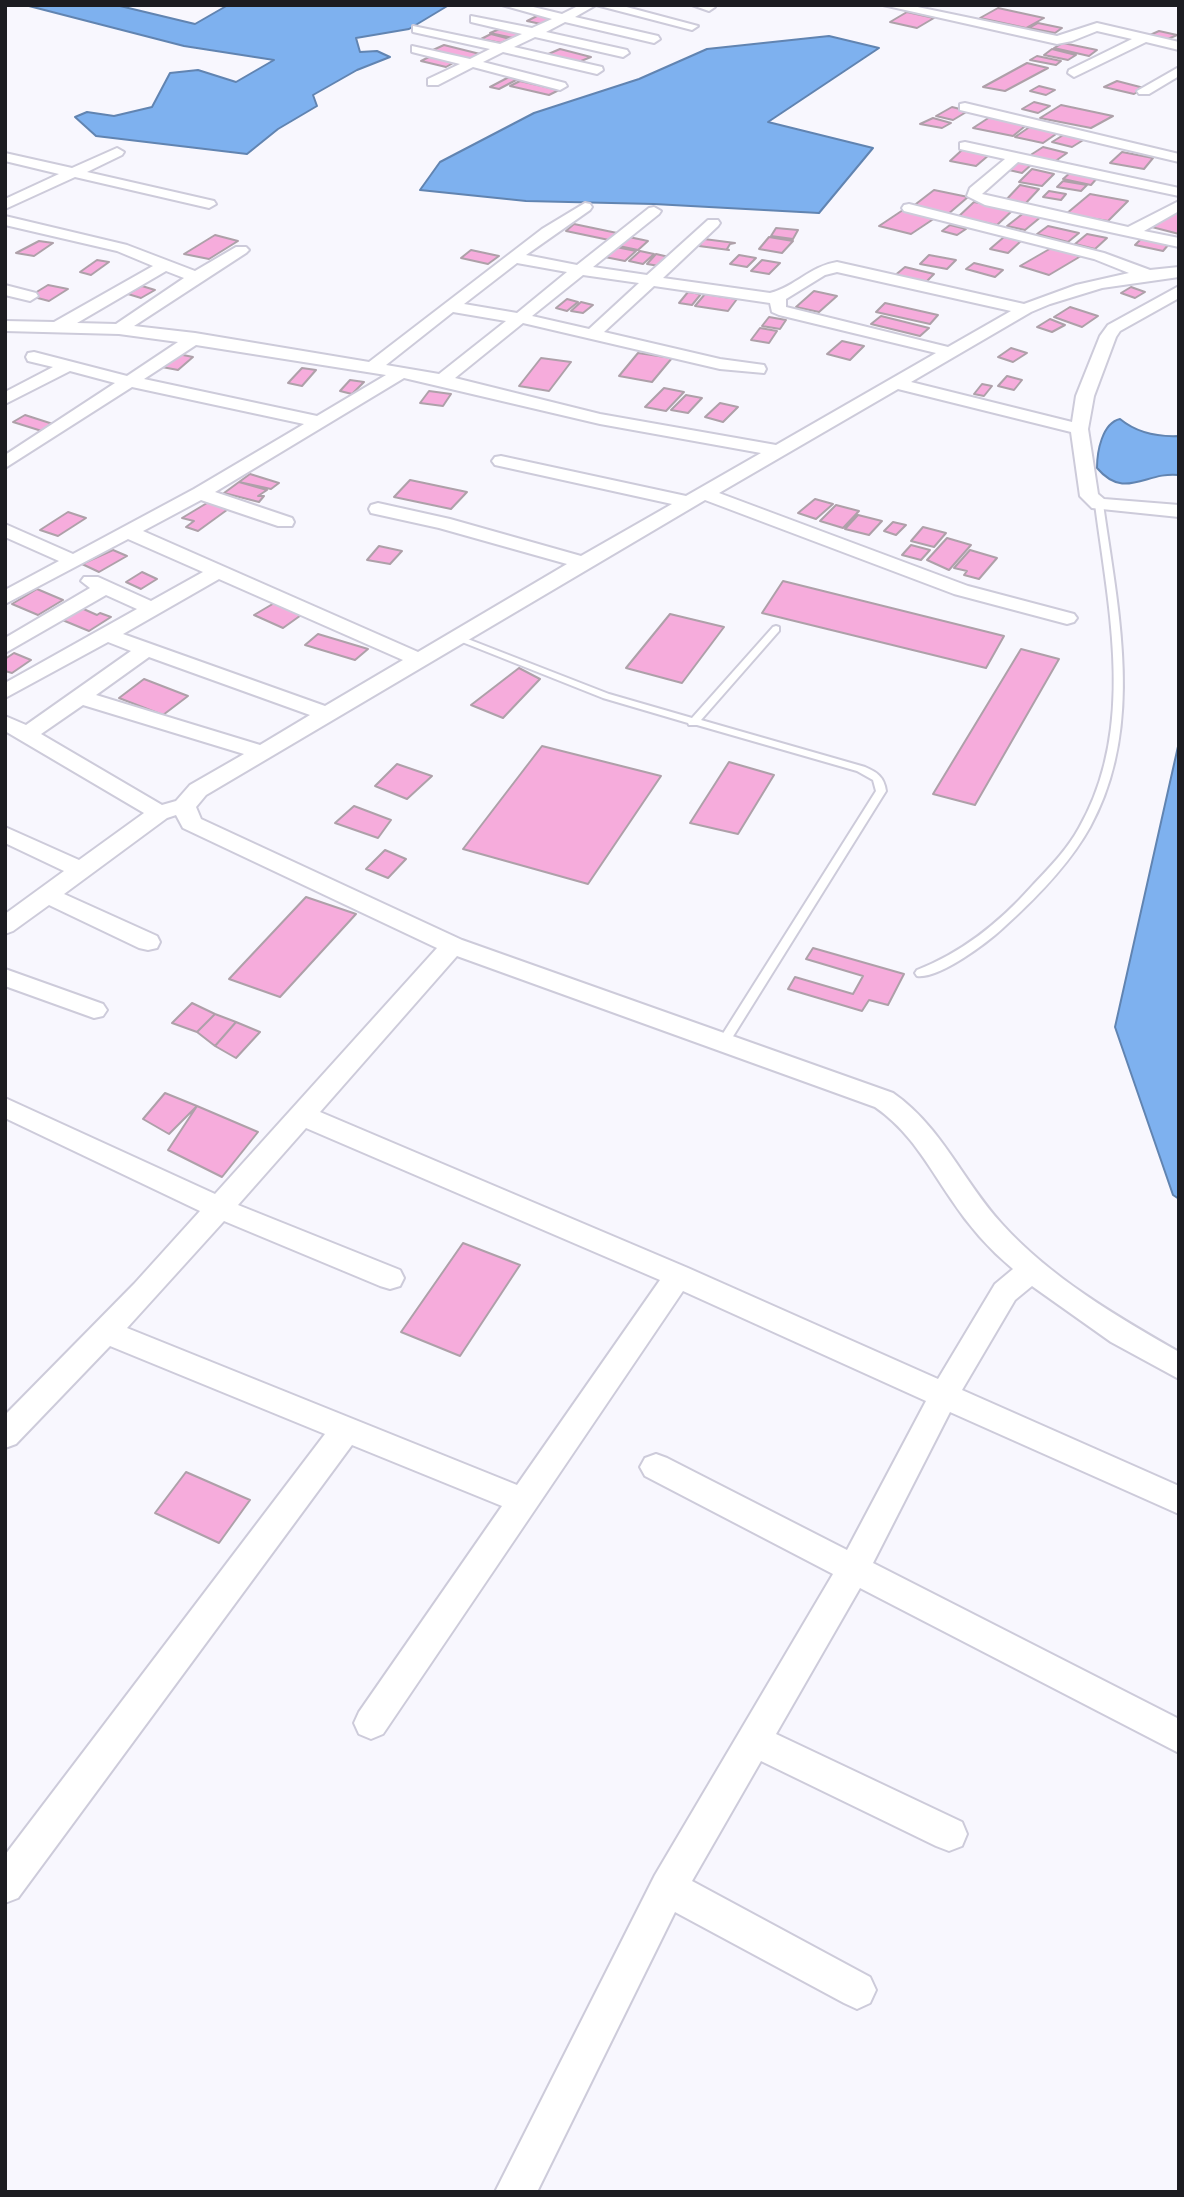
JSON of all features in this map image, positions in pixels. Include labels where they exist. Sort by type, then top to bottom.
[{"type":"street","points":[[508,5],[654,39]]},
{"type":"street","points":[[433,82],[590,5]]},
{"type":"street","points":[[602,5],[692,26]]},
{"type":"street","points":[[889,5],[1057,40],[1070,39],[1093,27],[1179,46]]},
{"type":"street","points":[[475,19],[623,53]]},
{"type":"street","points":[[418,29],[597,70]]},
{"type":"street","points":[[1074,74],[1144,38]]},
{"type":"street","points":[[416,49],[560,86]]},
{"type":"street","points":[[1144,91],[1179,71]]},
{"type":"street","points":[[965,107],[1179,158]]},
{"type":"street","points":[[965,146],[1179,192]]},
{"type":"street","points":[[5,205],[117,152]]},
{"type":"street","points":[[5,157],[209,204]]},
{"type":"street","points":[[1015,157],[975,191],[974,196],[985,201],[1179,243]]},
{"type":"street","points":[[1131,232],[1179,205]]},
{"type":"street","points":[[373,366],[584,207]]},
{"type":"street","points":[[909,208],[1099,256],[1146,274]]},
{"type":"street","points":[[442,380],[654,211]]},
{"type":"street","points":[[5,220],[122,248],[196,276]]},
{"type":"street","points":[[592,335],[713,223]]},
{"type":"street","points":[[119,329],[196,276],[241,250]]},
{"type":"street","points":[[516,258],[759,296],[778,296],[825,269],[837,267],[1025,309]]},
{"type":"street","points":[[59,327],[167,264]]},
{"type":"street","points":[[5,926],[159,813],[184,806],[198,789],[583,563],[1025,309],[1076,288],[1146,274],[1179,272]]},
{"type":"street","points":[[5,290],[30,296]]},
{"type":"street","points":[[1179,291],[1123,321],[1108,336],[1085,396],[1079,429],[1089,495],[1098,504],[1179,511]]},
{"type":"street","points":[[778,296],[778,309],[785,312],[950,352]]},
{"type":"street","points":[[449,307],[521,318],[720,364],[758,369]]},
{"type":"street","points":[[5,326],[119,329],[373,366],[600,419],[780,451]]},
{"type":"street","points":[[5,463],[132,382],[195,338]]},
{"type":"street","points":[[34,358],[321,422]]},
{"type":"street","points":[[5,400],[68,366]]},
{"type":"street","points":[[5,598],[200,493],[401,373]]},
{"type":"street","points":[[895,383],[1079,429]]},
{"type":"street","points":[[501,461],[698,499],[961,590],[1067,618]]},
{"type":"street","points":[[200,493],[285,522]]},
{"type":"street","points":[[378,509],[443,523],[583,563]]},
{"type":"street","points":[[5,530],[105,587],[153,609]]},
{"type":"street","points":[[128,532],[419,660]]},
{"type":"street","points":[[5,692],[217,572]]},
{"type":"street","points":[[5,647],[105,587]]},
{"type":"street","points":[[107,635],[327,713]]},
{"type":"street","points":[[25,736],[147,649]]},
{"type":"street","points":[[80,697],[261,752]]},
{"type":"street","points":[[5,722],[159,813]]},
{"type":"street","points":[[184,806],[191,822],[453,946],[884,1100],[905,1113],[923,1132],[971,1208],[1031,1270],[1108,1326],[1179,1367]]},
{"type":"street","points":[[5,834],[81,870]]},
{"type":"street","points":[[47,895],[148,942]]},
{"type":"street","points":[[5,1434],[106,1332],[453,946]]},
{"type":"street","points":[[5,978],[94,1010]]},
{"type":"street","points":[[5,1107],[219,1208],[390,1278]]},
{"type":"street","points":[[302,1115],[945,1393],[1179,1501]]},
{"type":"street","points":[[515,2192],[668,1888],[854,1568],[945,1393],[1005,1292],[1031,1270]]},
{"type":"street","points":[[371,1723],[678,1276]]},
{"type":"street","points":[[106,1332],[523,1501]]},
{"type":"street","points":[[5,1885],[346,1429]]},
{"type":"street","points":[[656,1467],[1179,1737]]},
{"type":"street","points":[[754,1741],[949,1834]]},
{"type":"street","points":[[668,1888],[857,1990]]},
{"type":"lane","points":[[921,973],[950,963],[995,932],[1066,856],[1086,826],[1100,797],[1117,727],[1120,699],[1119,666],[1098,504]]},
{"type":"lane","points":[[694,723],[776,629]]},
{"type":"lane","points":[[457,638],[606,696],[861,769],[873,774],[880,781],[881,791],[723,1043]]},
{"type":"water","points":[[25,5],[116,5],[195,24],[228,5],[449,5],[409,29],[356,38],[360,52],[377,51],[390,57],[357,70],[313,95],[317,106],[278,129],[247,154],[96,136],[75,117],[87,112],[114,116],[152,107],[170,73],[198,70],[236,82],[274,60],[184,46]]},
{"type":"water","points":[[829,36],[879,48],[768,122],[873,148],[819,213],[654,204],[526,201],[420,190],[440,162],[534,113],[639,79],[707,49]]},
{"type":"water","points":[[1120,419],[1133,428],[1148,433],[1179,436],[1179,475],[1127,484],[1107,478],[1097,468],[1098,454],[1105,432]]},
{"type":"water","points":[[1179,742],[1179,1199],[1173,1195],[1115,1027]]},
{"type":"building","points":[[998,8],[1044,18],[1026,28],[980,18]]},
{"type":"building","points":[[907,12],[934,18],[917,28],[890,22]]},
{"type":"building","points":[[539,15],[553,18],[541,24],[527,21]]},
{"type":"building","points":[[1038,23],[1062,28],[1055,33],[1029,28]]},
{"type":"building","points":[[502,28],[524,33],[513,38],[490,33]]},
{"type":"building","points":[[1159,31],[1177,35],[1168,39],[1150,35]]},
{"type":"building","points":[[491,34],[510,39],[501,43],[481,39]]},
{"type":"building","points":[[1063,43],[1097,50],[1089,56],[1054,48]]},
{"type":"building","points":[[444,45],[480,54],[469,59],[433,50]]},
{"type":"building","points":[[560,49],[591,57],[576,63],[546,55]]},
{"type":"building","points":[[1052,49],[1076,55],[1068,60],[1044,55]]},
{"type":"building","points":[[431,56],[455,62],[446,67],[421,61]]},
{"type":"building","points":[[1037,56],[1061,61],[1056,65],[1030,60]]},
{"type":"building","points":[[1027,63],[1048,68],[1005,91],[983,87]]},
{"type":"building","points":[[509,77],[518,79],[499,89],[490,87]]},
{"type":"building","points":[[520,81],[559,90],[549,95],[510,86]]},
{"type":"building","points":[[1117,81],[1144,88],[1134,94],[1104,87]]},
{"type":"building","points":[[1039,86],[1055,90],[1046,95],[1030,91]]},
{"type":"building","points":[[1034,102],[1050,106],[1038,113],[1022,109]]},
{"type":"building","points":[[1061,105],[1113,116],[1091,128],[1040,118]]},
{"type":"building","points":[[952,107],[968,111],[953,120],[936,116]]},
{"type":"building","points":[[993,115],[1029,123],[1013,136],[973,128]]},
{"type":"building","points":[[933,118],[951,123],[942,128],[920,124]]},
{"type":"building","points":[[1031,126],[1059,132],[1043,143],[1015,137]]},
{"type":"building","points":[[1065,134],[1085,139],[1072,147],[1052,142]]},
{"type":"building","points":[[1043,147],[1067,153],[1054,162],[1029,156]]},
{"type":"building","points":[[962,150],[989,155],[976,166],[950,161]]},
{"type":"building","points":[[1122,152],[1153,158],[1144,169],[1110,163]]},
{"type":"building","points":[[1018,162],[1031,165],[1022,173],[1009,170]]},
{"type":"building","points":[[1032,169],[1054,174],[1042,186],[1019,182]]},
{"type":"building","points":[[1071,172],[1098,177],[1091,185],[1063,179]]},
{"type":"building","points":[[1063,181],[1087,185],[1081,191],[1057,187]]},
{"type":"building","points":[[1020,185],[1039,189],[1025,204],[1005,201]]},
{"type":"building","points":[[934,190],[968,197],[947,215],[912,207]]},
{"type":"building","points":[[1049,191],[1066,194],[1061,200],[1043,197]]},
{"type":"building","points":[[1090,194],[1128,201],[1108,221],[1066,214]]},
{"type":"building","points":[[974,202],[1013,210],[997,225],[958,217]]},
{"type":"building","points":[[903,210],[935,218],[911,234],[879,226]]},
{"type":"building","points":[[1179,210],[1179,234],[1148,226]]},
{"type":"building","points":[[1025,212],[1042,216],[1025,230],[1007,226]]},
{"type":"building","points":[[574,224],[617,233],[609,240],[566,231]]},
{"type":"building","points":[[950,225],[966,229],[957,235],[942,231]]},
{"type":"building","points":[[1048,226],[1079,233],[1068,242],[1037,234]]},
{"type":"building","points":[[776,228],[798,230],[793,239],[771,236]]},
{"type":"building","points":[[1087,234],[1107,238],[1095,249],[1075,244]]},
{"type":"building","points":[[215,235],[238,241],[209,259],[184,254]]},
{"type":"building","points":[[629,237],[648,241],[638,250],[619,246]]},
{"type":"building","points":[[769,237],[793,241],[782,253],[759,249]]},
{"type":"building","points":[[1004,237],[1021,241],[1008,253],[990,249]]},
{"type":"building","points":[[1142,238],[1169,244],[1163,251],[1135,245]]},
{"type":"building","points":[[704,239],[735,243],[730,244],[727,249],[729,250],[699,246]]},
{"type":"building","points":[[39,241],[53,243],[34,256],[16,253]]},
{"type":"building","points":[[616,247],[636,251],[625,261],[605,257]]},
{"type":"building","points":[[1053,247],[1081,256],[1049,275],[1020,266]]},
{"type":"building","points":[[471,250],[499,256],[488,264],[461,258]]},
{"type":"building","points":[[640,251],[654,254],[643,264],[629,261]]},
{"type":"building","points":[[656,254],[669,257],[659,266],[647,264]]},
{"type":"building","points":[[739,255],[756,258],[747,267],[730,264]]},
{"type":"building","points":[[929,255],[956,260],[947,269],[920,264]]},
{"type":"building","points":[[97,260],[109,262],[91,275],[80,272]]},
{"type":"building","points":[[762,260],[780,263],[769,274],[751,271]]},
{"type":"building","points":[[974,263],[1003,270],[995,277],[966,269]]},
{"type":"building","points":[[905,267],[934,274],[924,284],[893,277]]},
{"type":"building","points":[[48,285],[68,289],[49,301],[30,296]]},
{"type":"building","points":[[142,286],[155,290],[141,298],[128,294]]},
{"type":"building","points":[[1131,287],[1145,292],[1135,298],[1121,293]]},
{"type":"building","points":[[814,291],[837,296],[819,312],[796,307]]},
{"type":"building","points":[[688,292],[701,294],[692,305],[679,303]]},
{"type":"building","points":[[705,294],[737,299],[728,311],[695,306]]},
{"type":"building","points":[[567,299],[578,302],[567,311],[556,308]]},
{"type":"building","points":[[581,302],[593,305],[583,313],[571,311]]},
{"type":"building","points":[[885,303],[938,315],[930,324],[876,312]]},
{"type":"building","points":[[1070,307],[1098,316],[1082,327],[1054,317]]},
{"type":"building","points":[[881,316],[929,328],[920,336],[871,324]]},
{"type":"building","points":[[769,317],[786,320],[780,329],[762,326]]},
{"type":"building","points":[[1050,319],[1065,325],[1052,332],[1037,327]]},
{"type":"building","points":[[760,328],[777,331],[769,343],[751,340]]},
{"type":"building","points":[[842,341],[864,346],[850,360],[827,354]]},
{"type":"building","points":[[1011,348],[1027,353],[1013,362],[998,357]]},
{"type":"building","points":[[638,353],[672,358],[652,382],[619,376]]},
{"type":"building","points":[[178,354],[193,357],[178,370],[162,367]]},
{"type":"building","points":[[541,358],[571,362],[549,391],[519,386]]},
{"type":"building","points":[[302,368],[316,370],[302,386],[288,383]]},
{"type":"building","points":[[1007,376],[1022,380],[1014,390],[998,386]]},
{"type":"building","points":[[350,380],[364,382],[352,394],[340,391]]},
{"type":"building","points":[[982,384],[992,386],[984,396],[974,394]]},
{"type":"building","points":[[664,388],[684,392],[666,411],[645,407]]},
{"type":"building","points":[[429,391],[451,394],[443,406],[420,403]]},
{"type":"building","points":[[686,395],[702,398],[688,413],[671,410]]},
{"type":"building","points":[[720,403],[738,407],[723,422],[705,417]]},
{"type":"building","points":[[25,415],[56,425],[45,432],[13,422]]},
{"type":"building","points":[[250,474],[279,483],[271,489],[239,482]]},
{"type":"building","points":[[410,480],[467,492],[451,509],[394,497]]},
{"type":"building","points":[[239,482],[267,490],[258,496],[264,496],[259,502],[224,493]]},
{"type":"building","points":[[815,499],[833,504],[816,519],[798,513]]},
{"type":"building","points":[[212,500],[231,507],[198,531],[186,527],[194,521],[182,518]]},
{"type":"building","points":[[836,505],[859,511],[843,528],[820,521]]},
{"type":"building","points":[[68,512],[86,518],[58,536],[40,530]]},
{"type":"building","points":[[858,515],[882,521],[869,535],[845,529]]},
{"type":"building","points":[[893,522],[906,525],[896,535],[884,531]]},
{"type":"building","points":[[923,527],[946,533],[934,547],[911,541]]},
{"type":"building","points":[[947,538],[971,545],[949,570],[927,560]]},
{"type":"building","points":[[911,545],[930,550],[921,560],[902,555]]},
{"type":"building","points":[[379,546],[402,551],[390,564],[367,560]]},
{"type":"building","points":[[113,550],[127,556],[99,572],[82,564]]},
{"type":"building","points":[[970,550],[997,558],[979,579],[964,575],[967,571],[954,568]]},
{"type":"building","points":[[142,572],[157,579],[141,589],[126,582]]},
{"type":"building","points":[[783,581],[1004,636],[986,668],[762,613]]},
{"type":"building","points":[[37,589],[63,600],[38,615],[12,604]]},
{"type":"building","points":[[276,602],[304,613],[283,628],[254,615]]},
{"type":"building","points":[[79,607],[97,615],[100,613],[111,617],[89,631],[60,619]]},
{"type":"building","points":[[670,614],[724,627],[682,683],[626,668]]},
{"type":"building","points":[[318,634],[368,649],[355,660],[305,645]]},
{"type":"building","points":[[1021,649],[1059,659],[975,805],[933,794]]},
{"type":"building","points":[[14,653],[31,660],[12,673],[5,671],[5,659]]},
{"type":"building","points":[[519,668],[540,679],[503,718],[471,705]]},
{"type":"building","points":[[144,679],[188,696],[163,715],[119,698]]},
{"type":"building","points":[[542,746],[661,776],[588,884],[463,849]]},
{"type":"building","points":[[729,762],[774,775],[738,834],[690,823]]},
{"type":"building","points":[[397,764],[432,776],[407,799],[375,786]]},
{"type":"building","points":[[354,806],[391,820],[378,838],[335,823]]},
{"type":"building","points":[[385,850],[406,859],[388,878],[366,869]]},
{"type":"building","points":[[306,897],[356,914],[280,997],[229,979]]},
{"type":"building","points":[[813,948],[904,974],[888,1005],[869,1000],[862,1011],[788,989],[795,977],[853,994],[863,976],[806,959]]},
{"type":"building","points":[[192,1003],[215,1014],[197,1032],[172,1023]]},
{"type":"building","points":[[215,1014],[236,1022],[215,1046],[197,1032]]},
{"type":"building","points":[[236,1022],[260,1032],[236,1058],[215,1046]]},
{"type":"building","points":[[165,1093],[197,1106],[169,1134],[143,1119]]},
{"type":"building","points":[[197,1106],[258,1132],[222,1177],[168,1150]]},
{"type":"building","points":[[463,1243],[520,1265],[460,1356],[401,1332]]},
{"type":"building","points":[[186,1472],[250,1500],[219,1543],[155,1513]]}]
